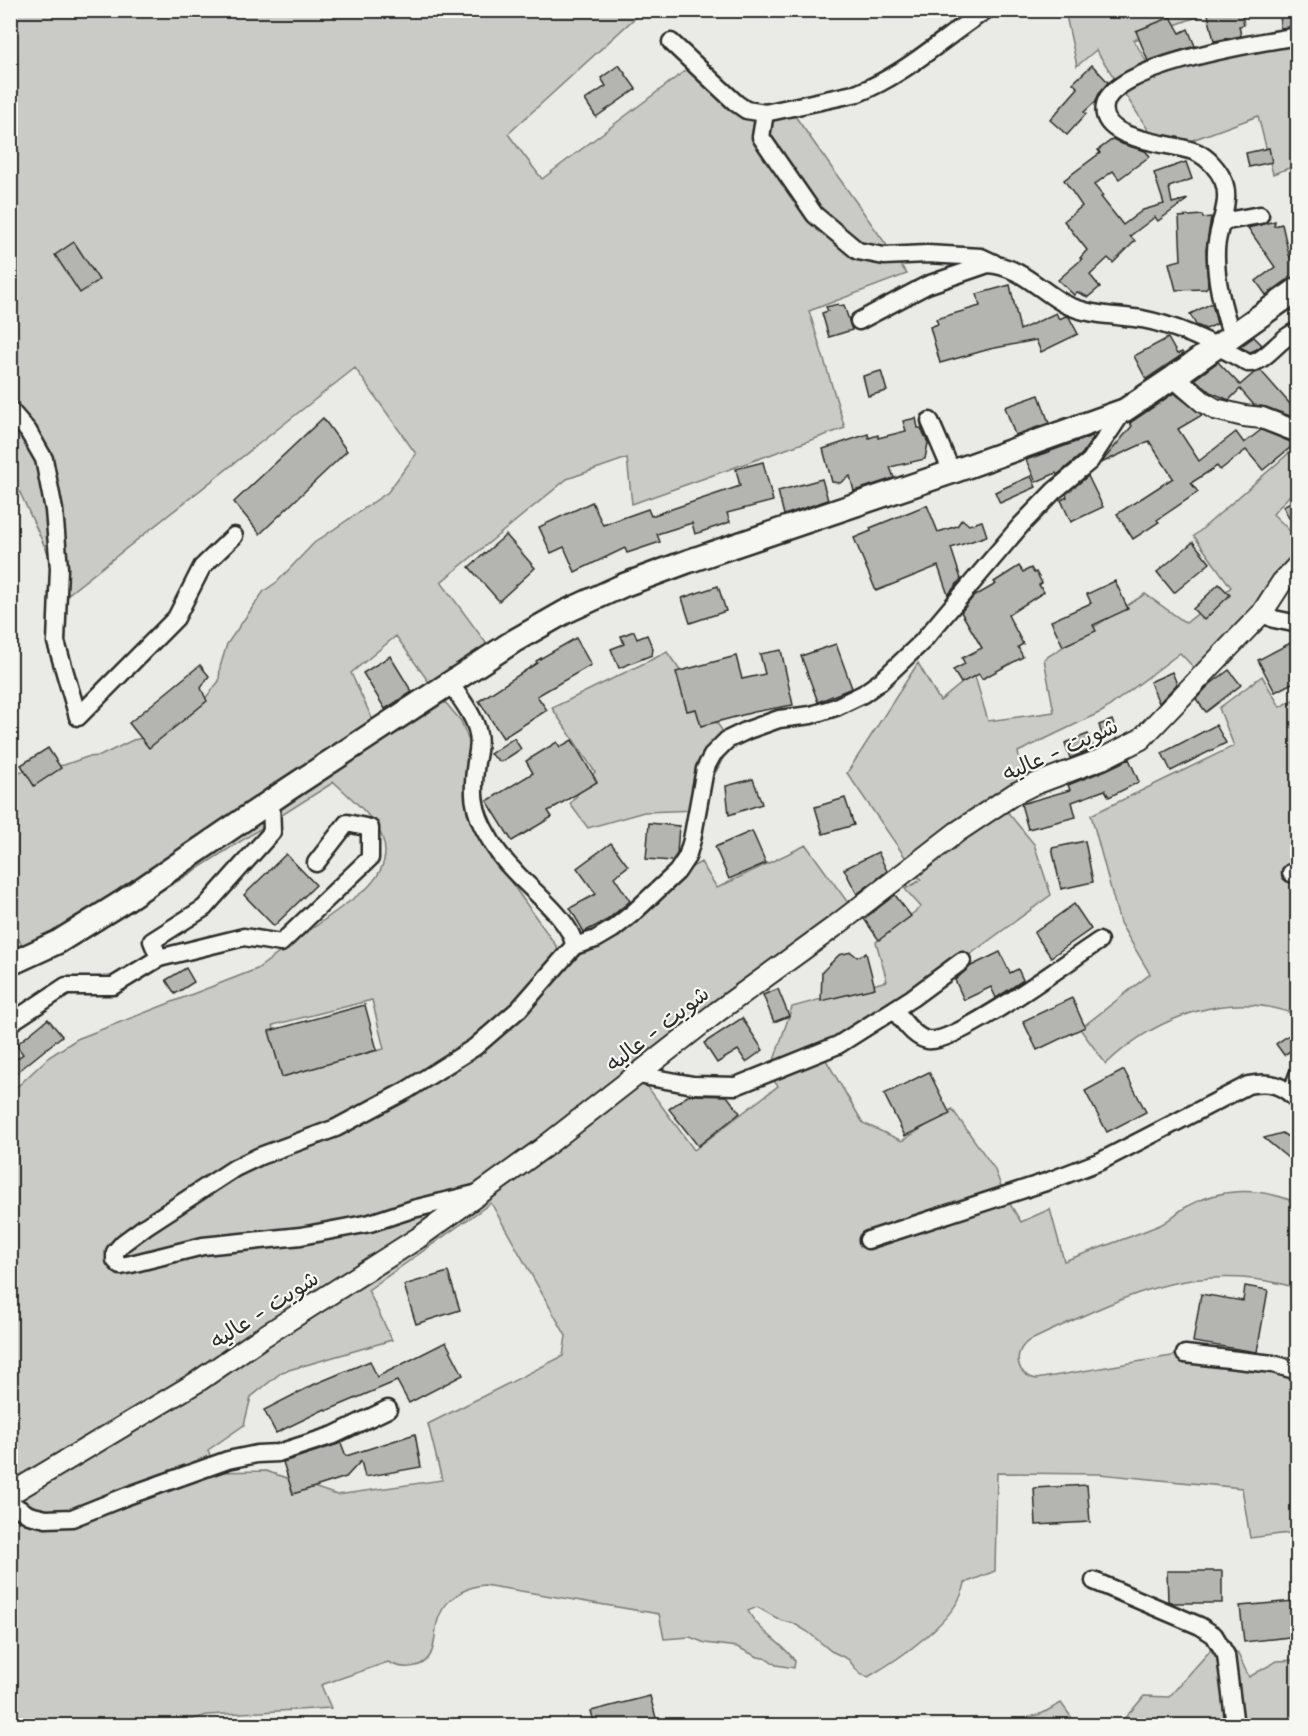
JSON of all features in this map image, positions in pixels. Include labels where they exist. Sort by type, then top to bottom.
[{"type":"main road","points":[[10,964],[58,942],[124,901],[514,641],[565,612],[624,585],[1125,410],[1298,289]]},
{"type":"street","points":[[671,42],[736,103],[746,110],[765,113],[858,93],[870,88],[901,71],[986,10]]},
{"type":"street","points":[[1226,340],[1226,317],[1216,267],[1216,239],[1225,206],[1224,184],[1207,159],[1199,154],[1176,145],[1133,138],[1122,133],[1110,122],[1106,115],[1105,105],[1108,98],[1140,74],[1167,64],[1298,36]]},
{"type":"street","points":[[765,113],[761,137],[815,215],[858,251],[884,256],[927,254],[981,257],[1028,278],[1065,303],[1084,311],[1154,322],[1226,340],[1248,363],[1253,364],[1290,333],[1298,331]]},
{"type":"street","points":[[1221,222],[1260,215]]},
{"type":"street","points":[[859,321],[927,285],[988,264],[997,265]]},
{"type":"street","points":[[1174,377],[1203,402],[1215,409],[1269,420],[1298,432]]},
{"type":"street","points":[[10,410],[28,431],[44,459],[54,510],[59,568],[56,642],[78,717],[176,618],[202,567],[234,536]]},
{"type":"street","points":[[483,1192],[424,1206],[370,1224],[301,1236],[203,1246],[121,1266],[115,1260],[115,1252],[123,1243],[235,1168],[260,1156],[336,1128],[407,1090],[475,1047],[519,1009],[574,946],[596,939],[613,929],[677,872],[687,857],[692,840],[705,769],[713,754],[727,740],[779,719],[811,715],[836,707],[881,681],[922,642],[1021,525],[1054,491],[1090,461],[1104,436],[1125,410]]},
{"type":"street","points":[[930,421],[952,472]]},
{"type":"street","name":"شويت - عاليه","points":[[10,1494],[197,1382],[261,1338],[418,1238],[543,1148],[717,1012],[834,927],[957,832],[1014,794],[1102,759],[1141,740],[1262,613],[1282,582],[1298,565]]},
{"type":"street","points":[[1262,613],[1274,619],[1298,624]]},
{"type":"street","points":[[450,683],[472,718],[478,734],[479,747],[473,801],[476,813],[500,855],[557,914],[573,938],[574,946]]},
{"type":"street","points":[[159,958],[152,940],[204,908],[272,832],[271,801]]},
{"type":"street","points":[[10,1023],[66,986],[113,986],[159,958],[244,937],[280,943],[370,858],[370,828],[347,823],[316,863]]},
{"type":"street","points":[[894,1010],[916,1033],[929,1040],[956,1033],[992,1012],[1099,940]]},
{"type":"street","points":[[638,1075],[693,1085],[736,1086],[838,1045],[912,998],[962,961]]},
{"type":"street","points":[[868,1240],[1049,1181],[1101,1161],[1248,1085],[1264,1082],[1276,1084],[1294,1097],[1298,1075]]},
{"type":"street","points":[[1185,1354],[1273,1364],[1298,1371]]},
{"type":"street","points":[[10,1503],[29,1515],[46,1519],[72,1518],[228,1460],[257,1454],[278,1454],[324,1438],[388,1409]]},
{"type":"street","points":[[1094,1581],[1200,1626],[1214,1635],[1226,1655],[1235,1725]]},
{"type":"shaded area","points":[[11,11],[639,11],[638,15],[508,134],[542,179],[694,64],[734,102],[795,116],[907,274],[809,311],[845,428],[632,504],[627,458],[567,479],[441,582],[489,647],[433,688],[396,636],[351,673],[383,742],[445,702],[461,721],[470,744],[486,847],[569,964],[672,878],[701,862],[717,888],[806,845],[854,911],[644,1082],[694,1150],[778,1086],[769,1075],[792,1007],[887,981],[876,942],[921,907],[905,889],[921,880],[847,773],[918,663],[940,701],[974,673],[988,721],[1054,712],[1044,659],[1145,594],[1186,623],[1231,587],[1194,536],[1297,446],[1297,487],[1273,514],[1297,538],[1297,578],[1197,671],[1180,653],[1103,711],[1018,752],[1023,778],[994,796],[1034,844],[1051,895],[826,1060],[863,1123],[902,1141],[952,1109],[994,1168],[1005,1196],[1021,1222],[1050,1209],[1064,1261],[1160,1225],[1186,1207],[1213,1196],[1255,1192],[1297,1203],[1297,1288],[1259,1280],[1224,1277],[1190,1280],[1158,1287],[1093,1311],[1027,1342],[1022,1347],[1018,1358],[1024,1373],[1036,1379],[1201,1351],[1297,1366],[1297,1532],[1250,1538],[1242,1488],[1099,1474],[997,1473],[995,1571],[965,1583],[960,1597],[940,1624],[911,1649],[868,1677],[860,1674],[848,1659],[831,1651],[808,1632],[757,1607],[748,1611],[758,1625],[790,1654],[795,1661],[794,1668],[776,1665],[768,1659],[737,1647],[705,1643],[690,1637],[664,1639],[659,1614],[484,1585],[461,1592],[444,1608],[437,1623],[432,1651],[425,1662],[406,1667],[388,1662],[321,1685],[331,1708],[207,1715],[174,1725],[11,1725],[10,1087],[18,1086],[49,1057],[77,1039],[257,969],[365,890],[378,874],[384,858],[384,844],[370,818],[334,782],[178,881],[31,963],[11,924],[11,773],[64,765],[87,757],[100,756],[133,740],[143,738],[204,700],[219,681],[220,667],[227,644],[264,591],[277,582],[314,543],[388,492],[416,454],[355,368],[67,595],[11,473]],"holes":[[[372,1000],[384,1049],[285,1074],[273,1025]],[[491,1203],[566,1336],[563,1356],[428,1424],[442,1480],[337,1495],[266,1471],[216,1472],[208,1450],[244,1425],[251,1397],[282,1372],[392,1340],[368,1290]]]},
{"type":"shaded area","points":[[1065,11],[1213,11],[1134,40],[1153,73],[1265,43],[1297,44],[1297,165],[1273,174],[1258,116],[1162,151],[1096,50],[1077,66]]},
{"type":"shaded area","points":[[667,652],[731,743],[696,810],[644,812],[588,828],[570,804],[595,772],[552,708]]},
{"type":"shaded area","points":[[1262,676],[1280,707],[1297,698],[1297,1015],[1272,1008],[1246,1005],[1220,1006],[1195,1012],[1148,1032],[1106,1064],[1080,1029],[1150,974],[1120,923],[1091,815],[1234,746],[1219,708]]},
{"type":"shaded area","points":[[1297,1089],[1297,1169],[1293,1132]]},
{"type":"shaded area","points":[[1216,1644],[1237,1652],[1249,1677],[1277,1661],[1297,1660],[1297,1725],[1117,1726],[1144,1696],[1169,1697]]},
{"type":"shaded area","points":[[1061,1703],[1077,1725],[1005,1725],[1043,1713]]},
{"type":"building","points":[[1207,10],[1241,10],[1244,25],[1239,26],[1241,36],[1214,41]]},
{"type":"building","points":[[1281,10],[1298,10],[1298,26],[1280,28]]},
{"type":"building","points":[[1171,17],[1180,33],[1188,29],[1195,46],[1148,61],[1136,31]]},
{"type":"building","points":[[619,65],[636,89],[596,117],[585,100],[606,86],[601,78]]},
{"type":"building","points":[[1092,65],[1108,82],[1096,101],[1084,112],[1086,114],[1067,135],[1050,120],[1078,88],[1073,83]]},
{"type":"building","points":[[1113,139],[1145,151],[1150,156],[1119,179],[1113,171],[1094,185],[1123,225],[1143,210],[1164,204],[1154,173],[1186,162],[1192,179],[1169,187],[1172,203],[1188,199],[1158,221],[1155,217],[1130,236],[1135,241],[1113,263],[1108,258],[1090,275],[1100,287],[1088,297],[1077,292],[1074,295],[1058,280],[1082,259],[1080,258],[1087,250],[1064,221],[1082,206],[1064,180],[1100,153],[1098,150]]},
{"type":"building","points":[[1269,148],[1272,162],[1249,167],[1246,153]]},
{"type":"building","points":[[1202,215],[1203,218],[1211,217],[1206,250],[1208,286],[1205,289],[1176,290],[1169,263],[1181,260],[1179,217]]},
{"type":"building","points":[[1275,221],[1274,226],[1282,224],[1289,255],[1298,267],[1298,276],[1290,278],[1266,295],[1256,281],[1275,267],[1248,228]]},
{"type":"building","points":[[74,242],[99,280],[80,293],[55,255]]},
{"type":"building","points":[[1010,285],[1020,330],[1056,313],[1059,319],[1069,317],[1078,334],[1041,352],[1036,340],[990,349],[940,363],[930,327],[938,324],[936,319],[980,306],[977,294]]},
{"type":"building","points":[[1212,303],[1217,324],[1206,329],[1196,325],[1190,314]]},
{"type":"building","points":[[838,304],[839,306],[844,305],[852,330],[829,337],[822,313],[828,311],[826,307]]},
{"type":"building","points":[[1254,337],[1262,345],[1250,352],[1240,347]]},
{"type":"building","points":[[1168,338],[1177,354],[1182,352],[1183,354],[1146,379],[1134,356]]},
{"type":"building","points":[[1218,362],[1240,385],[1254,373],[1261,371],[1298,413],[1298,419],[1254,405],[1240,389],[1229,400],[1210,392],[1195,379]]},
{"type":"building","points":[[881,371],[887,391],[868,396],[863,376]]},
{"type":"building","points":[[1174,393],[1202,415],[1178,429],[1199,461],[1236,432],[1244,443],[1261,430],[1293,443],[1263,470],[1246,450],[1220,470],[1217,466],[1191,483],[1198,492],[1133,539],[1117,514],[1173,478],[1149,441],[1101,463],[1132,426],[1130,423]]},
{"type":"building","points":[[1039,395],[1049,423],[1015,435],[1005,407]]},
{"type":"building","points":[[323,418],[347,451],[260,534],[234,502]]},
{"type":"building","points":[[916,418],[918,428],[921,428],[928,443],[925,459],[890,467],[894,478],[854,491],[850,476],[840,483],[832,482],[823,449],[868,434],[869,438],[878,435],[878,438],[906,431],[903,421]]},
{"type":"building","points":[[1092,436],[1093,438],[1082,454],[1057,475],[1056,473],[1036,482],[1026,460]]},
{"type":"building","points":[[763,462],[773,501],[727,513],[730,522],[695,534],[692,523],[657,534],[660,542],[627,553],[625,548],[575,572],[564,547],[551,553],[539,527],[592,502],[603,525],[648,509],[651,516],[740,486],[736,469]]},
{"type":"building","points":[[1031,476],[1036,487],[1000,503],[995,492]]},
{"type":"building","points":[[1088,476],[1103,507],[1071,522],[1061,500]]},
{"type":"building","points":[[822,479],[828,500],[784,515],[778,491]]},
{"type":"building","points":[[1298,498],[1298,514],[1289,518],[1283,506]]},
{"type":"building","points":[[927,505],[938,532],[957,526],[962,519],[969,525],[982,521],[987,536],[951,548],[961,579],[948,595],[938,566],[876,591],[854,538],[871,531],[870,528]]},
{"type":"building","points":[[506,535],[535,568],[499,601],[469,567]]},
{"type":"building","points":[[1193,542],[1210,563],[1174,593],[1157,572]]},
{"type":"building","points":[[1019,566],[1023,572],[1031,568],[1034,573],[1036,572],[1042,583],[1039,585],[1044,592],[1008,615],[1023,644],[1018,647],[1023,657],[982,679],[979,674],[961,683],[953,670],[965,664],[962,658],[982,648],[961,612],[973,597],[996,584],[994,582]]},
{"type":"building","points":[[1115,581],[1128,609],[1093,625],[1096,631],[1063,646],[1051,621],[1091,603],[1087,594]]},
{"type":"building","points":[[1219,584],[1230,595],[1204,620],[1193,609]]},
{"type":"building","points":[[718,586],[726,611],[690,623],[682,598]]},
{"type":"building","points":[[634,631],[637,639],[647,635],[653,649],[652,655],[619,668],[611,649],[624,644],[621,636]]},
{"type":"building","points":[[576,638],[591,665],[537,696],[547,710],[503,738],[479,701],[537,663],[536,661]]},
{"type":"building","points":[[1298,639],[1298,680],[1275,692],[1258,660]]},
{"type":"building","points":[[836,644],[852,688],[818,702],[801,656]]},
{"type":"building","points":[[781,650],[793,705],[754,712],[701,726],[696,709],[687,711],[676,672],[736,656],[742,679],[765,674],[760,654]]},
{"type":"building","points":[[390,656],[412,692],[385,709],[363,673]]},
{"type":"building","points":[[200,665],[209,676],[201,688],[207,701],[149,748],[129,723]]},
{"type":"building","points":[[1229,670],[1241,685],[1206,712],[1196,699],[1209,685]]},
{"type":"building","points":[[1172,672],[1177,684],[1159,703],[1150,682]]},
{"type":"building","points":[[1112,720],[1117,733],[1103,738],[1099,725]]},
{"type":"building","points":[[1216,725],[1226,743],[1171,771],[1162,753]]},
{"type":"building","points":[[1088,734],[1094,749],[1070,758],[1065,743]]},
{"type":"building","points":[[514,738],[521,749],[501,762],[490,754]]},
{"type":"building","points":[[572,740],[597,782],[548,811],[552,817],[512,841],[487,801],[533,773],[526,761],[557,742],[560,747]]},
{"type":"building","points":[[48,748],[61,768],[34,786],[21,765]]},
{"type":"building","points":[[1129,759],[1139,782],[1109,797],[1105,790],[1072,802],[1076,817],[1028,829],[1021,804],[1070,790],[1068,785]]},
{"type":"building","points":[[753,779],[762,804],[729,815],[726,786]]},
{"type":"building","points":[[845,798],[854,825],[823,834],[815,807]]},
{"type":"building","points":[[649,823],[679,826],[677,854],[672,861],[646,859]]},
{"type":"building","points":[[752,831],[766,863],[729,879],[715,847]]},
{"type":"building","points":[[1085,841],[1093,882],[1061,889],[1052,848]]},
{"type":"building","points":[[611,843],[628,866],[614,877],[630,901],[607,920],[584,932],[570,908],[596,894],[577,868]]},
{"type":"building","points":[[878,852],[887,871],[857,894],[844,869]]},
{"type":"building","points":[[286,854],[316,885],[274,926],[244,895]]},
{"type":"building","points":[[895,895],[911,916],[879,940],[864,919]]},
{"type":"building","points":[[1074,904],[1091,929],[1051,957],[1034,933]]},
{"type":"building","points":[[851,952],[857,957],[866,953],[875,988],[821,1001],[822,972],[839,955]]},
{"type":"building","points":[[1000,952],[1010,973],[1018,969],[1023,980],[996,998],[991,987],[964,1000],[955,980],[971,966]]},
{"type":"building","points":[[186,968],[194,982],[175,994],[166,980]]},
{"type":"building","points":[[778,989],[789,1016],[774,1022],[763,995]]},
{"type":"building","points":[[1072,998],[1085,1027],[1037,1050],[1023,1021]]},
{"type":"building","points":[[365,1005],[377,1050],[282,1077],[269,1031]]},
{"type":"building","points":[[742,1018],[763,1050],[746,1062],[738,1050],[717,1063],[704,1043]]},
{"type":"building","points":[[48,1019],[62,1036],[10,1078],[10,1064],[23,1054],[16,1045]]},
{"type":"building","points":[[1292,1033],[1298,1040],[1298,1046],[1284,1055],[1276,1044]]},
{"type":"building","points":[[1124,1070],[1146,1112],[1107,1132],[1085,1091]]},
{"type":"building","points":[[929,1072],[950,1114],[905,1136],[884,1094]]},
{"type":"building","points":[[689,1095],[727,1096],[740,1113],[698,1146],[669,1109]]},
{"type":"building","points":[[1282,1133],[1293,1140],[1297,1156],[1288,1158],[1264,1138]]},
{"type":"building","points":[[448,1272],[460,1310],[416,1324],[404,1285]]},
{"type":"building","points":[[1245,1286],[1268,1290],[1257,1352],[1193,1342],[1201,1294],[1243,1301]]},
{"type":"building","points":[[446,1342],[463,1375],[409,1403],[397,1381],[326,1411],[325,1409],[276,1433],[264,1410],[315,1384],[370,1361],[377,1377]]},
{"type":"building","points":[[415,1434],[421,1467],[365,1477],[361,1461],[346,1477],[293,1494],[283,1462],[341,1443],[346,1456]]},
{"type":"building","points":[[1087,1485],[1090,1522],[1036,1525],[1034,1488]]},
{"type":"building","points":[[1167,1571],[1222,1571],[1222,1603],[1173,1603],[1168,1601]]},
{"type":"building","points":[[1294,1601],[1298,1636],[1244,1642],[1240,1606]]},
{"type":"building","points":[[650,1696],[658,1725],[595,1725],[591,1711]]}]
